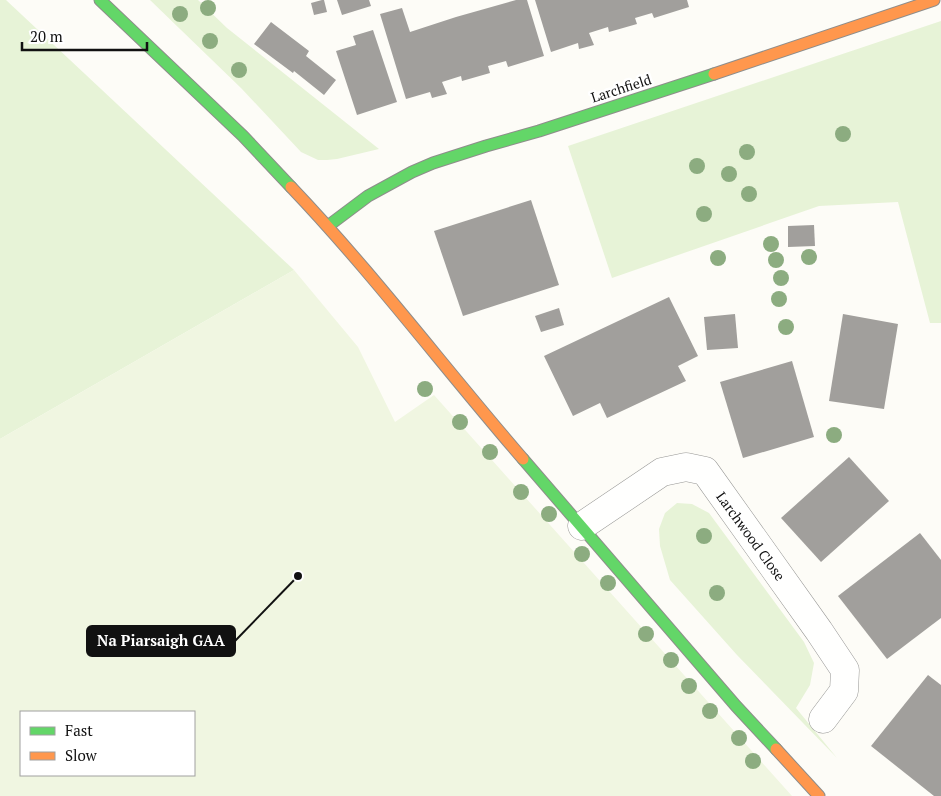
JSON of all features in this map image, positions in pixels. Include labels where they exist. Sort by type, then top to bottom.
[{"type":"street","points":[[100,0],[243,136],[328,226],[477,406],[736,706],[819,796]]},
{"type":"street","name":"Larchfield","points":[[328,226],[368,196],[433,163],[683,84],[934,0]]},
{"type":"street","name":"Larchwood Close","points":[[582,526],[662,472],[686,467],[705,471],[820,631],[845,670],[844,691],[823,719]]},
{"type":"green space","points":[[0,0],[6,0],[294,270],[0,439]]},
{"type":"green space","points":[[150,0],[198,0],[227,28],[379,149],[327,160],[318,160],[301,152],[241,88]]},
{"type":"green space","points":[[941,21],[941,323],[930,323],[898,202],[819,206],[612,278],[568,146]]},
{"type":"green space","points":[[294,270],[358,347],[395,422],[434,395],[792,796],[0,796],[0,439]]},
{"type":"green space","points":[[677,503],[692,504],[709,513],[804,642],[814,663],[810,685],[796,708],[837,758],[737,655],[670,580],[660,546],[659,529],[665,513]]},
{"type":"building","points":[[324,0],[327,12],[314,15],[311,3]]},
{"type":"building","points":[[337,0],[369,0],[371,6],[342,15]]},
{"type":"building","points":[[516,0],[527,0],[544,56],[508,67],[506,61],[488,66],[490,73],[462,81],[461,76],[442,82],[447,94],[432,98],[430,92],[406,99],[380,14],[402,8],[410,32]]},
{"type":"building","points":[[535,0],[687,0],[689,7],[654,18],[652,13],[635,18],[637,24],[609,32],[608,27],[589,33],[594,45],[579,49],[578,43],[551,52]]},
{"type":"building","points":[[271,22],[309,51],[306,56],[336,80],[324,95],[294,71],[293,73],[254,44]]},
{"type":"building","points":[[373,30],[397,102],[357,115],[336,51],[356,45],[353,36]]},
{"type":"building","points":[[531,200],[559,285],[463,316],[434,231]]},
{"type":"building","points":[[814,225],[815,246],[788,247],[788,226]]},
{"type":"building","points":[[669,297],[698,356],[678,366],[686,381],[607,418],[600,403],[573,416],[544,356]]},
{"type":"building","points":[[559,308],[564,325],[541,332],[535,316]]},
{"type":"building","points":[[735,314],[738,348],[707,350],[704,317]]},
{"type":"building","points":[[843,314],[898,324],[884,409],[829,401]]},
{"type":"building","points":[[792,361],[814,437],[743,458],[720,382]]},
{"type":"building","points":[[849,457],[889,501],[821,562],[781,518]]},
{"type":"building","points":[[920,533],[941,560],[941,618],[887,659],[838,596]]},
{"type":"building","points":[[928,675],[941,685],[941,796],[934,796],[871,746]]},
{"type":"traffic: fast","points":[[100,0],[243,136],[291,187]]},
{"type":"traffic: fast","points":[[328,226],[368,196],[433,163],[714,74]]},
{"type":"traffic: fast","points":[[523,459],[736,706],[776,749]]},
{"type":"traffic: slow","points":[[714,74],[934,0]]},
{"type":"traffic: slow","points":[[291,187],[351,253],[523,459]]},
{"type":"traffic: slow","points":[[776,749],[819,796]]},
{"type":"place","name":"Na Piarsaigh GAA","points":[[298,576]]}]
